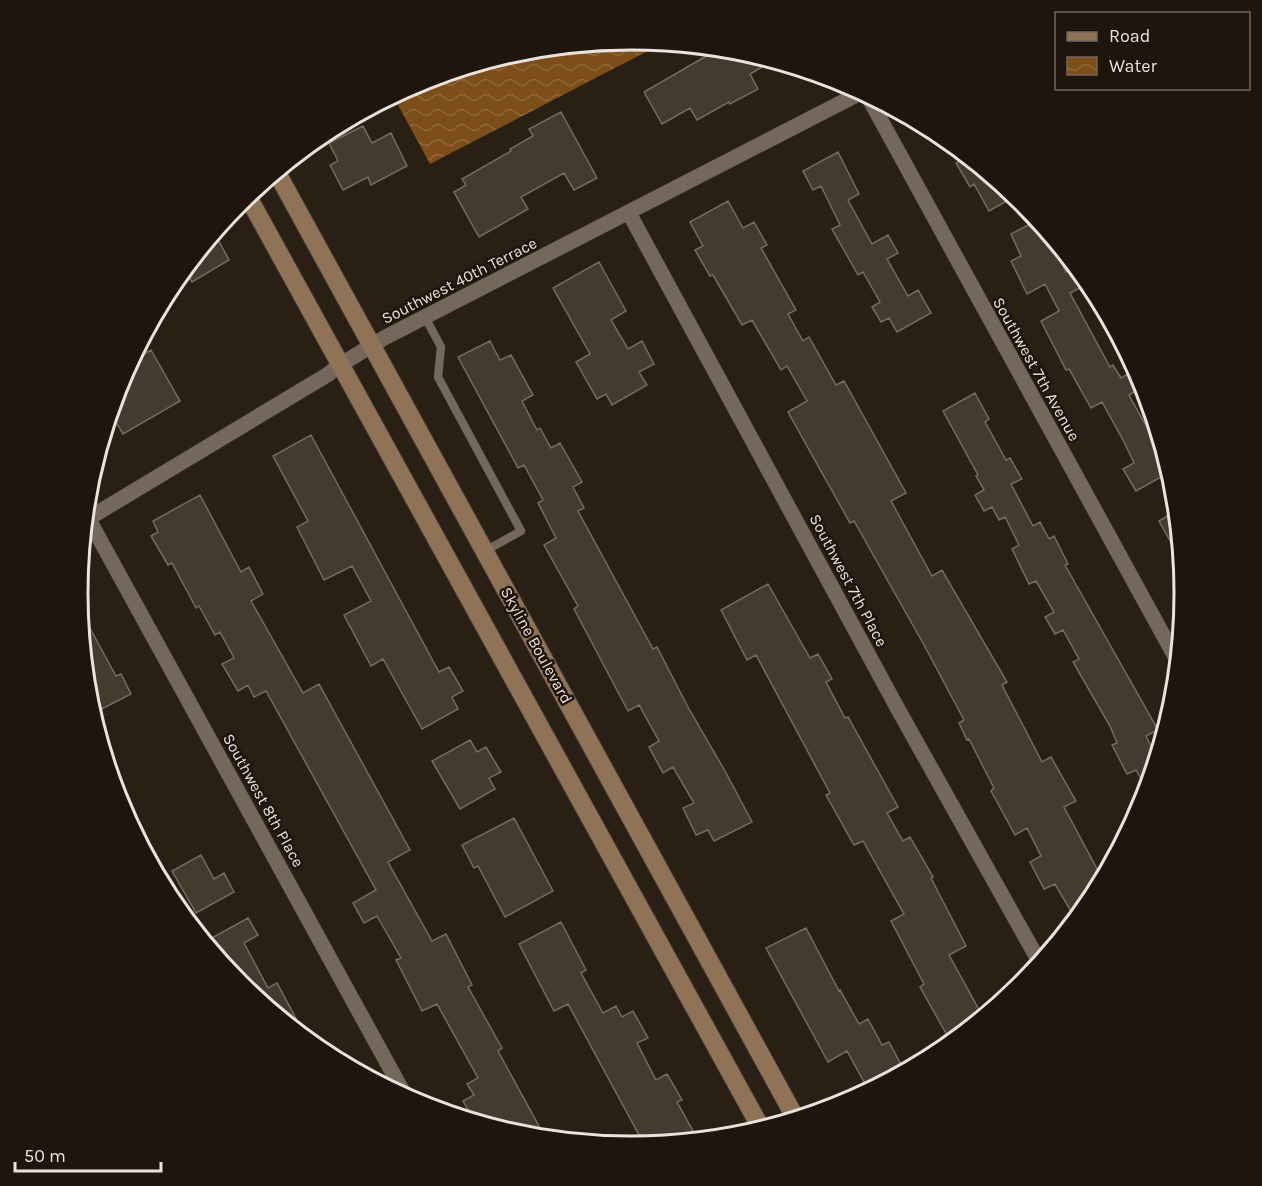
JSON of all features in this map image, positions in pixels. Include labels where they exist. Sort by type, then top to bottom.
[{"type":"street","name":"Southwest 40th Terrace","points":[[93,516],[327,375],[372,345],[853,98]]},
{"type":"street","name":"Southwest 7th Avenue","points":[[872,106],[1171,650]]},
{"type":"street","name":"Skyline Boulevard","points":[[280,178],[792,1112]]},
{"type":"street","points":[[252,204],[757,1121]]},
{"type":"street","name":"Southwest 7th Place","points":[[628,213],[899,711],[1036,955]]},
{"type":"street","name":"Southwest 8th Place","points":[[91,530],[400,1084]]},
{"type":"lane","points":[[425,317],[441,347],[438,377],[521,531],[485,551]]},
{"type":"water","points":[[649,50],[430,164],[397,103],[456,78],[525,60],[595,51]]},
{"type":"building","points":[[708,55],[764,66],[750,74],[758,89],[697,120],[690,108],[662,124],[644,92]]},
{"type":"building","points":[[561,112],[597,178],[574,190],[564,173],[521,197],[528,209],[479,237],[454,192],[466,185],[462,179],[511,151],[510,149],[533,136],[529,129]]},
{"type":"building","points":[[363,126],[372,143],[391,133],[407,166],[371,185],[368,177],[343,190],[330,165],[338,161],[329,143]]},
{"type":"building","points":[[838,152],[859,194],[848,200],[872,244],[888,235],[898,253],[887,259],[908,296],[918,290],[931,313],[897,332],[889,318],[881,322],[872,307],[880,302],[863,272],[858,275],[832,229],[840,225],[821,186],[813,190],[803,171]]},
{"type":"building","points":[[962,162],[1007,201],[989,211],[974,184],[970,187],[956,163]]},
{"type":"building","points":[[728,201],[743,228],[754,222],[767,245],[761,248],[796,310],[788,314],[803,341],[809,337],[836,385],[844,381],[906,493],[891,501],[932,576],[942,570],[1007,682],[1002,685],[1042,762],[1051,757],[1076,801],[1064,807],[1098,871],[1071,912],[1055,884],[1044,889],[1030,862],[1041,856],[1027,828],[1015,835],[991,791],[994,788],[959,723],[964,720],[924,645],[854,521],[850,523],[788,412],[807,401],[787,366],[781,370],[752,320],[742,325],[713,275],[710,276],[695,250],[703,246],[690,222]]},
{"type":"building","points":[[1030,224],[1040,235],[1060,259],[1066,272],[1068,271],[1080,287],[1070,293],[1110,367],[1113,365],[1121,378],[1128,374],[1135,391],[1129,395],[1151,435],[1162,477],[1136,491],[1123,469],[1134,463],[1102,402],[1091,408],[1069,369],[1066,370],[1041,321],[1059,311],[1045,284],[1027,294],[1011,261],[1021,256],[1011,234]]},
{"type":"building","points":[[218,240],[229,260],[192,282],[189,277]]},
{"type":"building","points":[[599,262],[626,311],[611,320],[628,349],[642,341],[654,364],[639,372],[647,385],[612,405],[606,394],[597,399],[576,362],[590,354],[553,288]]},
{"type":"building","points":[[490,341],[500,360],[511,355],[533,395],[522,401],[537,430],[540,428],[551,448],[560,443],[582,482],[573,487],[584,508],[578,511],[653,649],[657,647],[752,822],[714,841],[708,830],[696,835],[683,808],[694,803],[673,767],[663,773],[649,747],[659,741],[639,705],[628,711],[574,609],[578,606],[544,545],[556,538],[538,503],[543,500],[524,465],[518,468],[458,357]]},
{"type":"building","points":[[151,350],[180,401],[123,434],[115,421],[143,354]]},
{"type":"building","points":[[975,393],[989,419],[985,422],[1006,460],[1010,458],[1022,479],[1011,484],[1033,526],[1040,522],[1049,539],[1054,536],[1068,564],[1065,565],[1157,729],[1146,736],[1152,748],[1141,780],[1136,770],[1127,774],[1112,745],[1117,743],[1110,726],[1073,662],[1079,659],[1063,630],[1055,634],[1045,617],[1054,612],[1036,581],[1029,584],[1012,549],[1019,545],[1005,517],[999,520],[992,507],[984,511],[975,495],[984,490],[943,411]]},
{"type":"building","points":[[311,435],[439,672],[449,667],[463,691],[452,697],[458,709],[422,729],[383,659],[371,666],[344,615],[371,601],[352,566],[324,580],[297,527],[308,521],[273,456]]},
{"type":"building","points":[[200,495],[241,572],[249,567],[263,594],[251,601],[303,693],[319,684],[410,850],[388,862],[432,941],[446,934],[472,985],[468,987],[502,1048],[498,1051],[540,1129],[469,1112],[463,1101],[474,1095],[467,1084],[478,1078],[437,1004],[422,1011],[396,960],[401,958],[377,916],[364,923],[353,903],[376,890],[266,691],[254,697],[248,685],[238,691],[222,664],[234,658],[220,632],[215,635],[199,606],[196,608],[172,563],[168,565],[151,536],[158,532],[153,521]]},
{"type":"building","points":[[1169,515],[1172,544],[1159,521]]},
{"type":"building","points":[[768,584],[810,658],[818,654],[832,679],[826,682],[898,807],[887,813],[903,841],[910,837],[933,877],[931,878],[966,946],[949,955],[979,1010],[947,1035],[920,987],[924,984],[891,921],[904,914],[863,841],[854,845],[826,795],[830,793],[756,655],[747,660],[721,610]]},
{"type":"building","points":[[89,626],[116,676],[121,674],[131,694],[100,710],[92,664]]},
{"type":"building","points":[[470,740],[477,752],[486,747],[501,772],[489,778],[495,789],[460,809],[432,761]]},
{"type":"building","points":[[514,818],[553,891],[505,917],[478,866],[474,868],[462,845]]},
{"type":"building","points":[[201,855],[214,879],[224,873],[234,892],[196,913],[172,871]]},
{"type":"building","points":[[248,918],[258,935],[244,943],[268,988],[277,983],[298,1022],[247,977],[212,938]]},
{"type":"building","points":[[561,922],[586,970],[581,973],[603,1013],[616,1006],[622,1017],[633,1011],[648,1038],[637,1043],[656,1080],[667,1074],[682,1100],[677,1102],[694,1133],[639,1136],[568,1004],[554,1011],[519,944]]},
{"type":"building","points":[[806,928],[859,1024],[868,1019],[882,1045],[889,1042],[901,1065],[865,1083],[847,1051],[828,1062],[766,948]]}]
